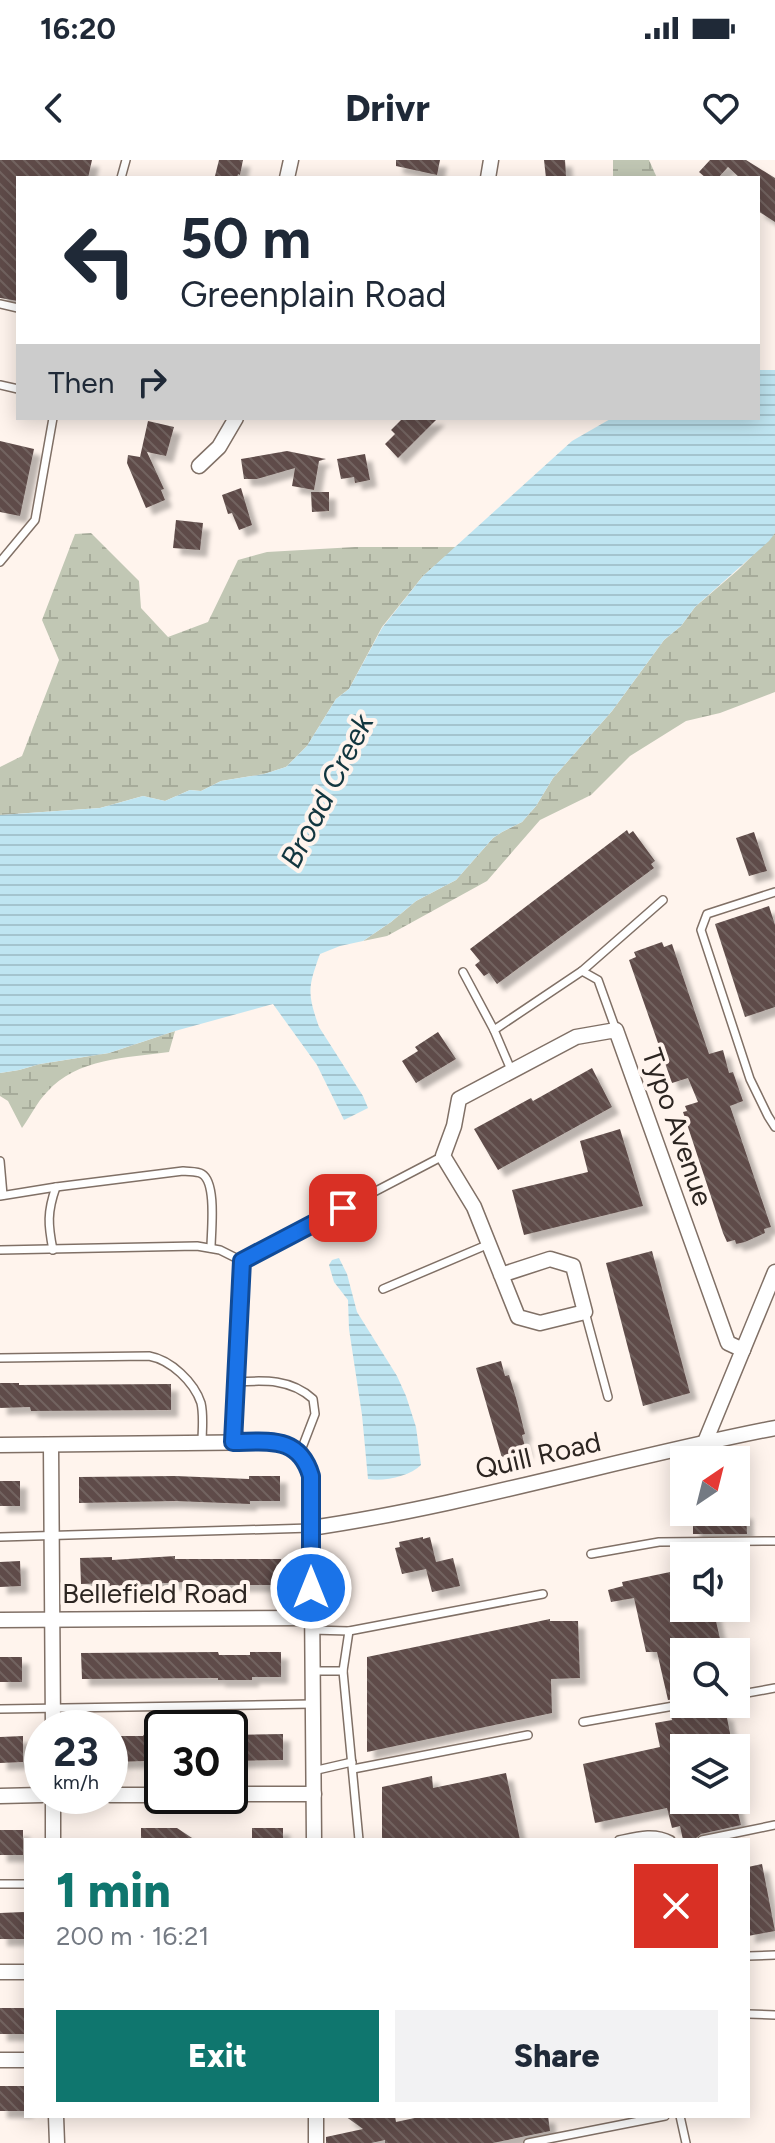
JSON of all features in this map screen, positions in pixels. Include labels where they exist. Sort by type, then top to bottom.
[{"type":"street","points":[[199,466],[219,447],[235,420]]},
{"type":"street","name":"Typo Avenue","points":[[443,1156],[454,1126],[459,1099],[576,1037],[616,1030],[728,1343],[743,1350]]},
{"type":"street","points":[[443,1156],[474,1207],[489,1244],[501,1275],[518,1317],[540,1323],[585,1312],[573,1266],[550,1259],[501,1275]]},
{"type":"street","points":[[705,1442],[775,1272]]},
{"type":"street","name":"Quill Road","points":[[311,1528],[502,1491],[775,1428]]},
{"type":"street","points":[[0,1445],[277,1442],[289,1445],[300,1453],[308,1464],[311,1476],[314,1838]]},
{"type":"street","points":[[51,1445],[52,1708]]},
{"type":"street","name":"Bellefield Road","points":[[0,1620],[312,1624]]},
{"type":"street","points":[[248,1794],[314,1794]]},
{"type":"street","points":[[0,1796],[24,1795]]},
{"type":"street","points":[[53,1814],[53,1838]]},
{"type":"street","points":[[0,1972],[24,1972]]},
{"type":"street","points":[[0,2060],[24,2060]]},
{"type":"street","points":[[56,2118],[57,2143]]},
{"type":"street","points":[[316,2118],[316,2143]]},
{"type":"lane","points":[[0,561],[35,520],[53,420]]},
{"type":"lane","points":[[775,892],[707,914],[701,930],[750,1079],[775,1127]]},
{"type":"lane","points":[[494,1030],[582,971],[663,900]]},
{"type":"lane","points":[[582,971],[598,980],[616,1030]]},
{"type":"lane","points":[[463,972],[512,1072]]},
{"type":"lane","points":[[242,1261],[443,1156]]},
{"type":"lane","points":[[0,1161],[2,1195],[183,1171],[201,1173],[209,1181],[211,1192],[211,1248]]},
{"type":"lane","points":[[53,1250],[48,1220],[56,1187]]},
{"type":"lane","points":[[383,1289],[489,1244]]},
{"type":"lane","points":[[0,1250],[197,1246],[220,1250],[242,1261]]},
{"type":"lane","points":[[233,1442],[242,1261]]},
{"type":"lane","points":[[585,1312],[608,1397]]},
{"type":"lane","points":[[0,1358],[160,1358],[171,1364],[201,1403],[202,1443]]},
{"type":"lane","points":[[236,1382],[266,1380],[287,1384],[303,1390],[313,1399],[315,1414],[300,1453]]},
{"type":"lane","points":[[0,1537],[311,1528]]},
{"type":"lane","points":[[591,1554],[659,1542],[775,1541]]},
{"type":"lane","points":[[312,1624],[349,1631],[543,1594]]},
{"type":"lane","points":[[349,1631],[343,1671],[359,1838]]},
{"type":"lane","points":[[312,1671],[343,1671]]},
{"type":"lane","points":[[750,1692],[775,1688]]},
{"type":"lane","points":[[0,1709],[312,1704]]},
{"type":"lane","points":[[583,1722],[670,1707]]},
{"type":"lane","points":[[313,1771],[528,1735]]},
{"type":"lane","points":[[712,1838],[775,1825]]},
{"type":"lane","points":[[627,1838],[643,1834],[667,1838]]},
{"type":"lane","points":[[0,1884],[24,1884]]},
{"type":"lane","points":[[750,1956],[775,1955]]},
{"type":"lane","points":[[750,2014],[775,2015]]},
{"type":"lane","points":[[528,2143],[655,2118]]},
{"type":"lane","points":[[680,2118],[686,2143]]},
{"type":"green space","points":[[613,160],[649,160],[656,176],[613,176]]},
{"type":"green space","points":[[91,533],[139,581],[141,608],[168,637],[208,622],[238,560],[267,552],[355,547],[456,547],[423,576],[382,627],[349,689],[336,699],[307,746],[286,767],[221,781],[201,791],[190,790],[165,801],[143,796],[100,808],[0,815],[0,767],[22,756],[59,660],[42,620],[75,534]]},
{"type":"green space","points":[[775,533],[775,692],[720,713],[686,721],[630,756],[591,795],[540,820],[487,881],[387,936],[363,941],[416,901],[456,880],[493,838],[522,822],[553,778],[612,711],[664,640]]},
{"type":"green space","points":[[175,1031],[169,1052],[120,1058],[73,1072],[43,1096],[22,1128],[8,1101],[0,1096],[0,1073],[109,1053]]},
{"type":"water","name":"Broad Creek","points":[[760,370],[775,370],[775,533],[664,640],[612,711],[553,778],[522,822],[493,838],[456,880],[416,901],[363,941],[320,954],[310,990],[315,1015],[319,1027],[368,1108],[344,1120],[317,1065],[273,1004],[109,1053],[0,1073],[0,815],[100,808],[143,796],[165,801],[190,790],[201,791],[221,781],[286,767],[307,746],[336,699],[349,689],[382,628],[423,576],[572,441],[609,420],[760,420]]},
{"type":"water","points":[[339,1258],[347,1274],[357,1312],[397,1376],[416,1427],[421,1465],[396,1477],[368,1479],[348,1300],[334,1282],[329,1265]]},
{"type":"building","points":[[0,160],[92,160],[88,176],[16,176],[16,301],[0,298]]},
{"type":"building","points":[[219,160],[243,160],[240,175],[215,176]]},
{"type":"building","points":[[396,160],[440,160],[437,175],[396,166]]},
{"type":"building","points":[[544,160],[565,160],[566,176],[546,176]]},
{"type":"building","points":[[710,160],[746,160],[775,178],[775,222],[760,212],[760,176],[738,176],[728,167],[720,176],[704,176],[699,172]]},
{"type":"building","points":[[401,420],[436,420],[398,458],[385,444],[395,434],[391,430]]},
{"type":"building","points":[[148,421],[174,427],[166,456],[147,452],[164,489],[161,490],[165,500],[146,508],[127,463],[128,455],[140,457]]},
{"type":"building","points":[[0,441],[34,449],[20,516],[0,512]]},
{"type":"building","points":[[287,451],[326,459],[319,461],[314,490],[292,486],[295,468],[257,479],[244,479],[241,459]]},
{"type":"building","points":[[365,454],[370,480],[355,483],[354,477],[341,479],[337,459]]},
{"type":"building","points":[[241,488],[252,525],[239,530],[232,513],[228,514],[222,495]]},
{"type":"building","points":[[311,492],[329,492],[329,511],[312,512]]},
{"type":"building","points":[[176,520],[203,523],[200,550],[173,548]]},
{"type":"building","points":[[627,830],[629,834],[633,831],[655,861],[651,864],[654,868],[497,984],[489,973],[484,976],[475,965],[480,961],[470,949]]},
{"type":"building","points":[[754,832],[767,871],[749,876],[736,838]]},
{"type":"building","points":[[769,906],[775,925],[775,1007],[745,1017],[715,924]]},
{"type":"building","points":[[662,942],[664,947],[672,944],[709,1054],[723,1050],[729,1073],[733,1072],[743,1101],[730,1106],[771,1227],[745,1242],[727,1242],[723,1233],[683,1112],[687,1111],[685,1106],[698,1102],[688,1078],[672,1083],[629,960],[636,957],[634,952]]},
{"type":"building","points":[[438,1032],[456,1059],[416,1083],[402,1061],[418,1051],[415,1047]]},
{"type":"building","points":[[592,1068],[612,1107],[498,1170],[474,1129]]},
{"type":"building","points":[[620,1129],[643,1206],[524,1235],[512,1190],[588,1172],[580,1141]]},
{"type":"building","points":[[652,1251],[690,1393],[643,1406],[606,1263]]},
{"type":"building","points":[[501,1361],[516,1398],[526,1451],[502,1458],[476,1368]]},
{"type":"building","points":[[0,1383],[171,1384],[171,1410],[31,1411],[30,1407],[0,1408]]},
{"type":"building","points":[[249,1476],[280,1476],[280,1501],[250,1501],[250,1504],[175,1501],[79,1503],[79,1477],[249,1479]]},
{"type":"building","points":[[0,1481],[20,1481],[20,1506],[0,1506]]},
{"type":"building","points":[[693,1526],[747,1526],[747,1534],[693,1534]]},
{"type":"building","points":[[430,1537],[436,1562],[453,1558],[460,1586],[432,1592],[426,1569],[402,1574],[395,1548],[400,1547],[399,1542]]},
{"type":"building","points":[[175,1556],[175,1559],[281,1559],[282,1585],[186,1585],[186,1582],[110,1586],[110,1583],[81,1584],[80,1558],[112,1557],[112,1560]]},
{"type":"building","points":[[20,1561],[21,1586],[0,1587],[0,1562]]},
{"type":"building","points":[[670,1572],[670,1622],[716,1622],[720,1638],[670,1638],[670,1700],[657,1652],[646,1652],[634,1598],[611,1602],[608,1590],[623,1586],[622,1582]]},
{"type":"building","points":[[550,1619],[578,1621],[580,1678],[551,1679],[552,1713],[367,1752],[367,1657]]},
{"type":"building","points":[[218,1652],[219,1655],[250,1655],[250,1652],[281,1652],[281,1677],[252,1677],[252,1680],[82,1679],[81,1653]]},
{"type":"building","points":[[0,1657],[22,1657],[22,1682],[0,1682]]},
{"type":"building","points":[[727,1718],[730,1734],[670,1734],[670,1814],[738,1814],[741,1825],[701,1834],[696,1838],[683,1838],[680,1826],[672,1828],[667,1808],[595,1823],[583,1764],[660,1747],[655,1723]]},
{"type":"building","points":[[283,1734],[283,1760],[248,1761],[248,1735]]},
{"type":"building","points":[[23,1736],[23,1762],[0,1763],[0,1737]]},
{"type":"building","points":[[128,1736],[143,1736],[144,1761],[128,1762]]},
{"type":"building","points":[[506,1773],[520,1838],[382,1838],[382,1787],[432,1776],[433,1788]]},
{"type":"building","points":[[141,1828],[177,1828],[192,1838],[141,1838]]},
{"type":"building","points":[[252,1828],[283,1828],[283,1838],[252,1838]]},
{"type":"building","points":[[0,1830],[23,1830],[23,1855],[0,1855]]},
{"type":"building","points":[[762,1864],[775,1931],[750,1936],[750,1867]]},
{"type":"building","points":[[24,1912],[24,1939],[0,1939],[0,1913]]},
{"type":"building","points":[[0,2008],[24,2008],[24,2034],[0,2034]]},
{"type":"building","points":[[0,2086],[24,2086],[24,2111],[0,2111]]},
{"type":"building","points":[[348,2118],[395,2118],[396,2122],[415,2118],[548,2118],[550,2131],[493,2143],[385,2143],[385,2140],[326,2143],[326,2137],[363,2129]]},
{"type":"route","points":[[311,1588],[311,1476],[308,1464],[289,1445],[233,1442],[242,1261],[343,1208]]}]
